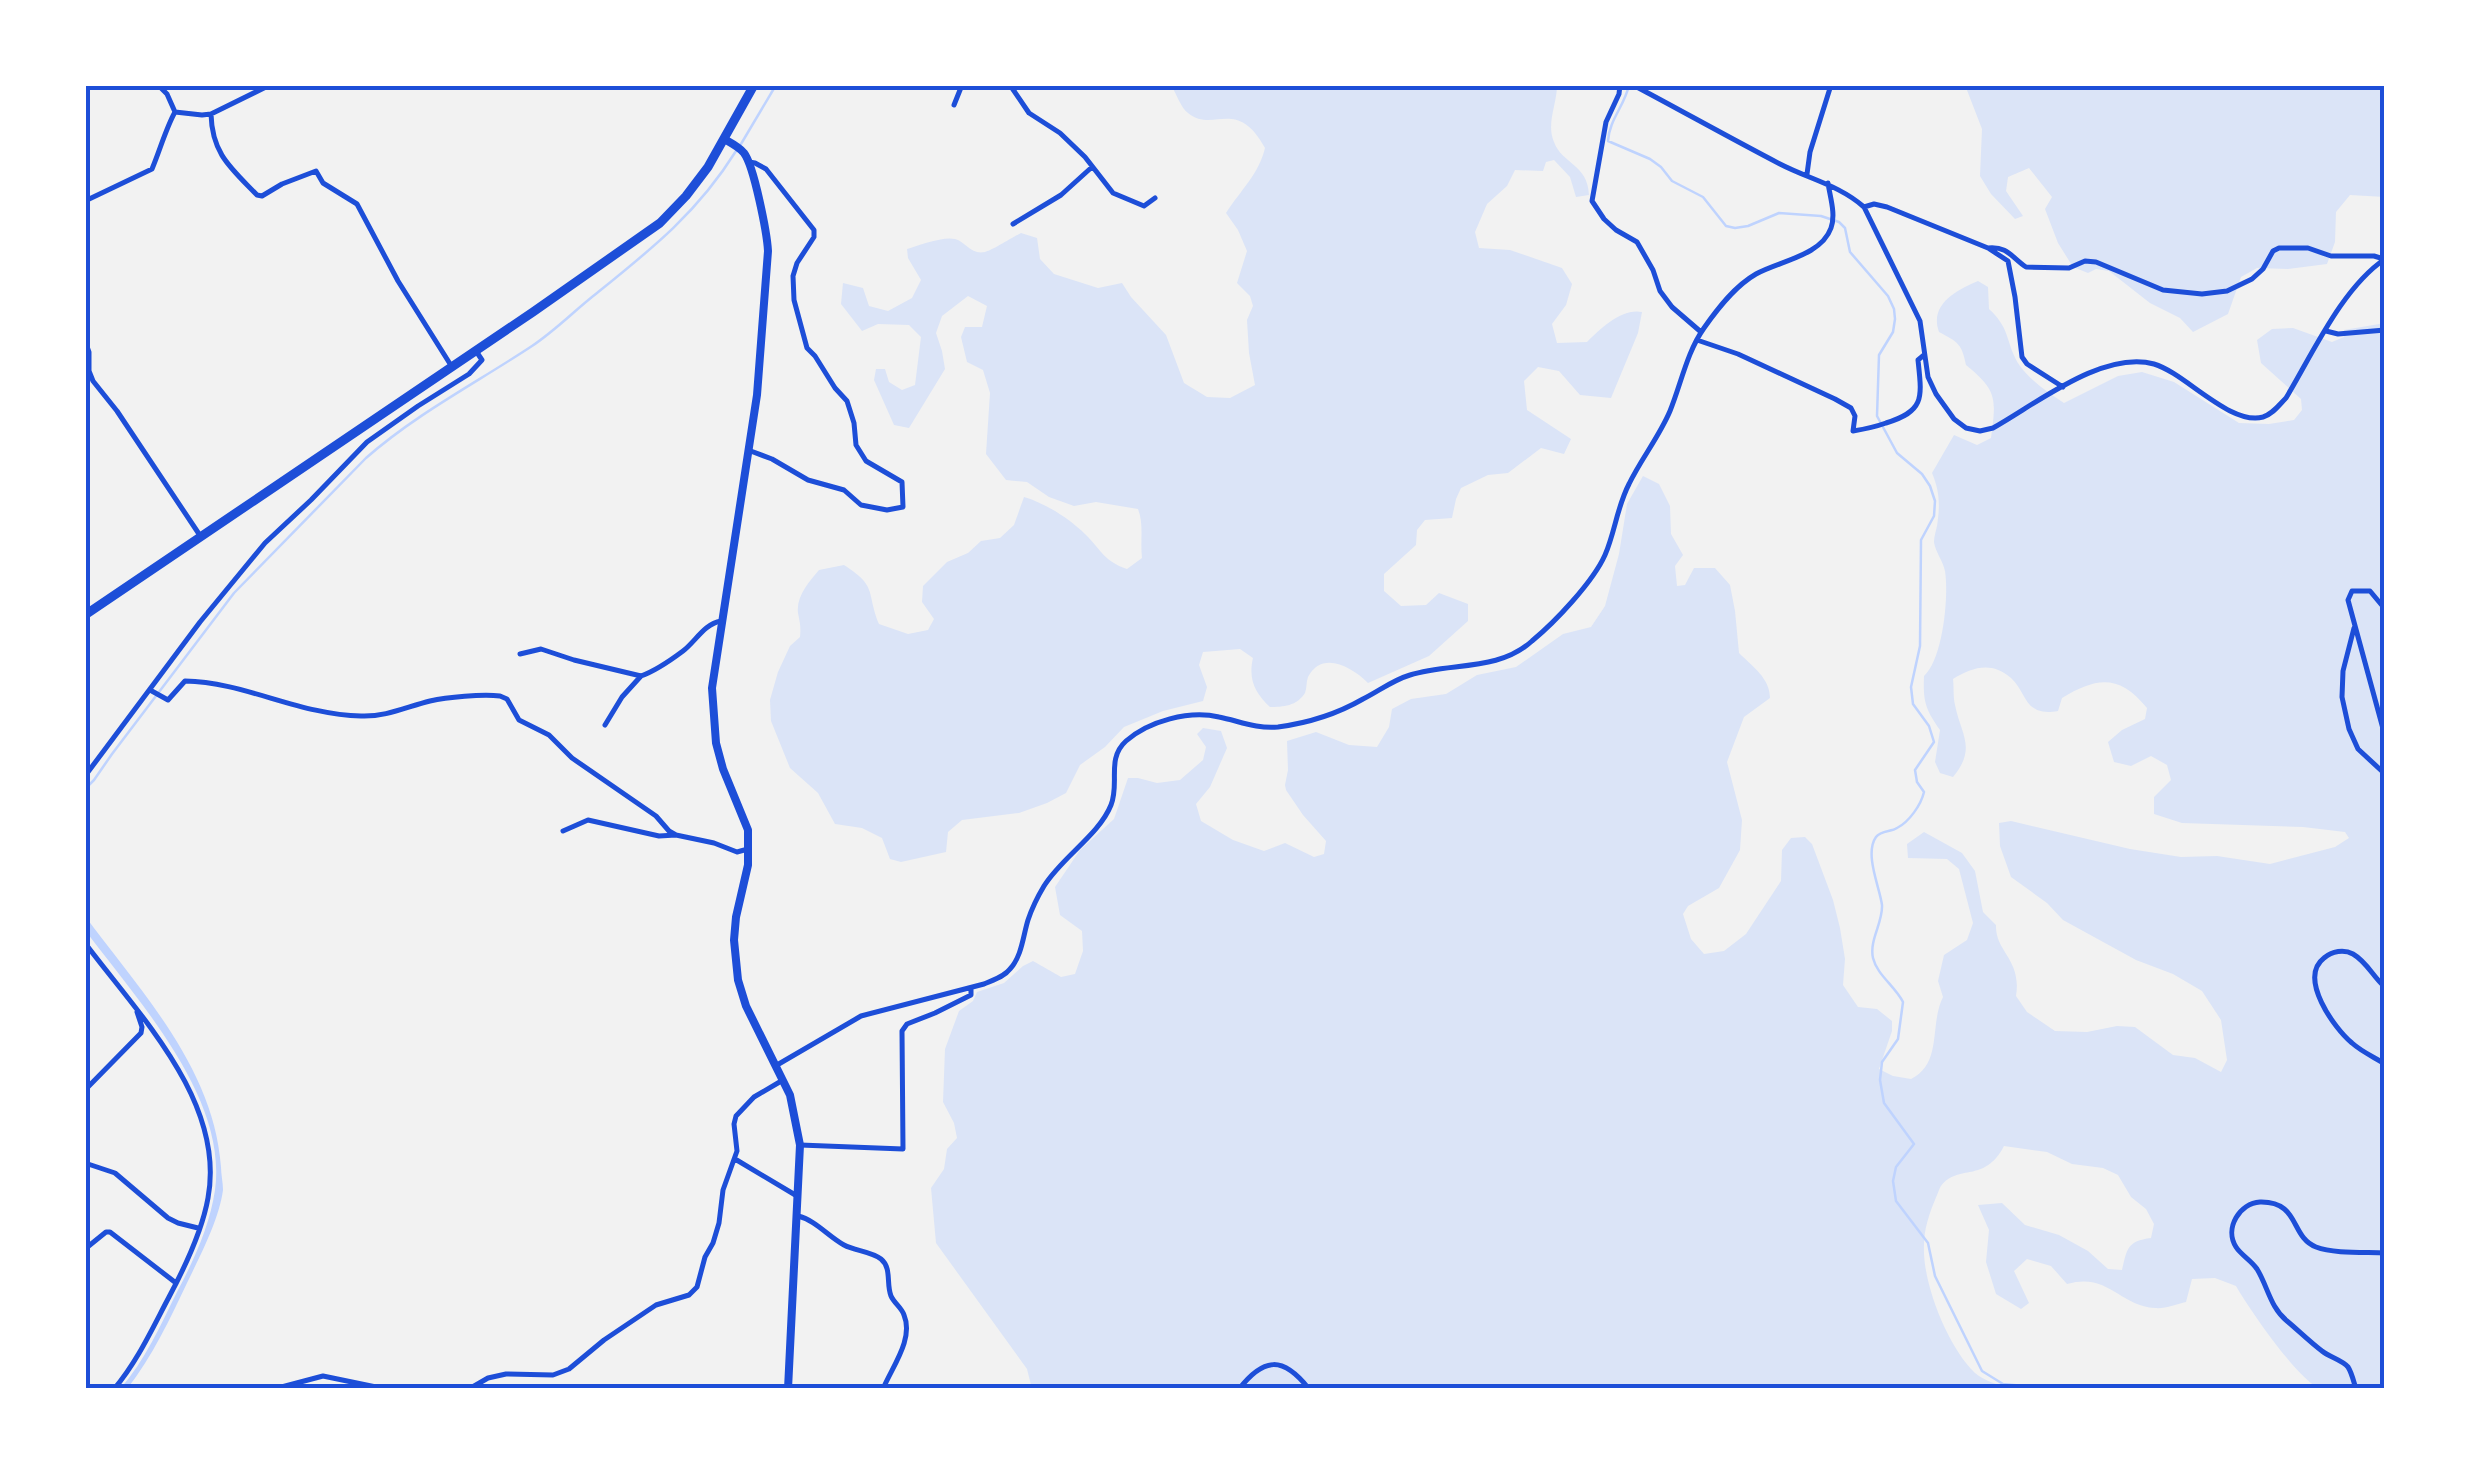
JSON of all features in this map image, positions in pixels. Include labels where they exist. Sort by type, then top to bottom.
[{"type":"highway","points":[[86,612],[660,223],[728,141],[754,85]]},
{"type":"main road","points":[[728,141],[743,151],[749,162],[768,251],[748,450],[712,688],[716,743],[748,830],[748,865],[736,917],[734,958],[746,1006],[784,1079],[796,1115],[800,1145],[788,1389]]},
{"type":"street","points":[[158,85],[176,112]]},
{"type":"street","points":[[176,112],[211,114],[270,85]]},
{"type":"street","points":[[954,106],[962,85]]},
{"type":"street","points":[[1010,85],[1030,113],[1060,133],[1113,193],[1144,206],[1155,198]]},
{"type":"street","points":[[1620,85],[1606,122],[1592,201],[1616,230],[1637,242],[1672,308],[1701,332]]},
{"type":"street","points":[[1632,85],[1784,166],[1828,183],[1864,206],[1920,322],[1928,377],[1954,419],[1966,428],[1993,428],[2063,387],[2108,365],[2132,360],[2156,364],[2236,414],[2264,417],[2286,398],[2350,290],[2385,259]]},
{"type":"street","points":[[1807,175],[1810,152],[1831,85]]},
{"type":"street","points":[[85,201],[152,168],[176,112]]},
{"type":"street","points":[[211,114],[211,131],[224,161],[257,195],[316,171],[323,184],[356,204],[452,367]]},
{"type":"street","points":[[748,450],[808,480],[844,490],[861,505],[887,510],[904,507],[902,482],[866,461],[856,445],[849,406],[807,348],[794,300],[793,276],[814,230],[766,168],[749,162]]},
{"type":"street","points":[[1013,224],[1061,195],[1092,167]]},
{"type":"street","points":[[777,1065],[861,1016],[971,988],[1010,969],[1045,885],[1107,813],[1113,800],[1118,751],[1138,733],[1170,719],[1203,715],[1255,726],[1299,723],[1339,711],[1413,674],[1491,662],[1532,642],[1601,563],[1617,509],[1667,418],[1701,332],[1755,274],[1821,243],[1831,230],[1834,215],[1828,183]]},
{"type":"street","points":[[1864,206],[1888,207],[2004,257],[2010,265],[2022,357],[2063,387]]},
{"type":"street","points":[[1988,248],[2011,252],[2026,267],[2069,268],[2085,261],[2096,262],[2150,286],[2178,293],[2227,292],[2252,279],[2279,248],[2385,259]]},
{"type":"street","points":[[2326,332],[2385,330]]},
{"type":"street","points":[[1696,340],[1738,354],[1851,408],[1855,416],[1853,431],[1906,417],[1914,411],[1921,386],[1918,360],[1924,355]]},
{"type":"street","points":[[85,341],[93,381],[201,536]]},
{"type":"street","points":[[85,776],[265,543],[368,442],[469,374],[482,360],[476,351]]},
{"type":"street","points":[[2385,609],[2370,591],[2352,591],[2348,600],[2385,736]]},
{"type":"street","points":[[606,726],[622,697],[640,676],[682,652],[711,623],[720,621]]},
{"type":"street","points":[[2355,624],[2343,671],[2342,697],[2358,749],[2385,774]]},
{"type":"street","points":[[520,654],[542,649],[640,676]]},
{"type":"street","points":[[151,691],[168,700],[185,682],[202,682],[285,704],[362,716],[384,716],[448,698],[500,696],[507,699],[520,720],[549,735],[572,758],[646,808],[676,835]]},
{"type":"street","points":[[563,831],[588,820],[714,843],[737,852],[748,848]]},
{"type":"street","points":[[85,942],[138,1009],[183,1079],[199,1115],[210,1167],[208,1198],[176,1283],[130,1370],[114,1389]]},
{"type":"street","points":[[2385,987],[2352,953],[2340,951],[2322,959],[2316,967],[2314,978],[2320,998],[2340,1031],[2385,1064]]},
{"type":"street","points":[[800,1145],[904,1149],[902,1030],[907,1024],[971,995],[971,988]]},
{"type":"street","points":[[85,1090],[141,1033],[138,1009]]},
{"type":"street","points":[[469,1389],[488,1378],[506,1374],[553,1375],[569,1369],[656,1305],[690,1295],[720,1223],[726,1178],[737,1151],[736,1116],[754,1097],[784,1079]]},
{"type":"street","points":[[735,1159],[797,1197]]},
{"type":"street","points":[[85,1163],[115,1174],[168,1218],[198,1228]]},
{"type":"street","points":[[2356,1389],[2348,1367],[2322,1352],[2284,1319],[2269,1299],[2258,1271],[2236,1248],[2232,1226],[2239,1212],[2250,1204],[2273,1203],[2290,1212],[2301,1234],[2314,1246],[2385,1253]]},
{"type":"street","points":[[796,1216],[810,1220],[842,1244],[876,1256],[885,1265],[891,1298],[903,1312],[906,1341],[883,1389]]},
{"type":"street","points":[[85,1249],[110,1232],[176,1283]]},
{"type":"street","points":[[1239,1389],[1255,1370],[1274,1364],[1297,1376],[1308,1389]]},
{"type":"street","points":[[274,1389],[323,1376],[389,1389],[432,1389]]},
{"type":"shaded area","points":[[1171,85],[1557,85],[1552,135],[1558,149],[1580,170],[1589,195],[1576,197],[1570,177],[1554,160],[1546,162],[1543,171],[1515,170],[1507,186],[1487,204],[1475,232],[1479,248],[1510,250],[1562,268],[1572,284],[1566,305],[1552,324],[1557,343],[1587,342],[1612,320],[1642,312],[1638,333],[1611,398],[1580,395],[1559,371],[1538,367],[1524,381],[1527,410],[1571,439],[1564,454],[1541,448],[1508,473],[1488,475],[1461,488],[1452,518],[1425,520],[1417,530],[1416,545],[1384,574],[1384,591],[1401,606],[1426,605],[1439,593],[1468,604],[1468,621],[1429,656],[1368,683],[1346,667],[1321,664],[1308,677],[1305,693],[1298,701],[1270,707],[1254,685],[1253,658],[1240,649],[1203,652],[1199,665],[1207,687],[1203,701],[1163,711],[1124,727],[1080,765],[1066,793],[1019,813],[962,820],[948,832],[946,852],[901,862],[890,859],[882,838],[862,828],[835,824],[818,793],[790,768],[771,721],[770,700],[790,646],[800,637],[799,601],[811,579],[819,570],[844,565],[867,585],[879,624],[908,634],[928,630],[934,619],[922,602],[923,586],[947,562],[968,553],[981,541],[1000,538],[1014,525],[1024,497],[1065,517],[1108,559],[1127,569],[1142,558],[1141,527],[1138,509],[1096,502],[1074,506],[1049,497],[1027,482],[1006,480],[986,454],[990,393],[983,370],[967,362],[961,337],[965,327],[982,327],[987,306],[968,296],[942,316],[936,333],[945,369],[909,428],[894,425],[874,380],[876,369],[885,369],[889,382],[902,390],[915,385],[921,337],[909,325],[878,324],[862,331],[841,304],[843,283],[863,288],[869,306],[888,311],[912,298],[921,280],[907,249],[950,238],[976,252],[985,252],[1021,233],[1037,238],[1040,259],[1054,274],[1098,288],[1122,283],[1166,335],[1184,383],[1207,397],[1230,398],[1255,385],[1247,320],[1253,306],[1250,296],[1237,283],[1247,251],[1226,213],[1254,174],[1265,148],[1244,124],[1235,120],[1207,120],[1188,113]]},
{"type":"shaded area","points":[[1965,85],[2385,85],[2385,197],[2350,195],[2336,212],[2335,242],[2327,264],[2257,268],[2241,277],[2228,314],[2193,332],[2180,318],[2150,303],[2109,271],[2096,269],[2088,273],[2073,267],[2058,243],[2045,209],[2052,197],[2029,168],[2008,177],[2006,191],[2023,216],[2015,219],[1991,194],[1980,176],[1982,129]]},
{"type":"shaded area","points":[[1978,281],[1988,287],[1989,309],[2005,330],[2020,366],[2064,403],[2118,376],[2142,372],[2174,382],[2239,423],[2294,420],[2302,410],[2301,399],[2261,363],[2257,340],[2272,329],[2293,328],[2332,342],[2344,337],[2344,330],[2385,323],[2385,1389],[2321,1389],[2300,1373],[2275,1343],[2236,1286],[2215,1278],[2192,1279],[2186,1302],[2155,1308],[2142,1306],[2093,1282],[2067,1284],[2051,1266],[2027,1259],[2014,1271],[2029,1303],[2021,1309],[1996,1294],[1986,1262],[1989,1230],[1978,1205],[2002,1203],[2025,1225],[2059,1235],[2088,1251],[2108,1269],[2122,1270],[2129,1247],[2151,1238],[2154,1224],[2118,1175],[2103,1168],[2072,1164],[2047,1152],[2004,1146],[1988,1165],[1956,1175],[1941,1186],[1929,1216],[1924,1245],[1932,1295],[1955,1347],[1979,1376],[2011,1389],[1032,1389],[1027,1369],[936,1243],[931,1188],[944,1169],[947,1149],[957,1138],[943,1102],[945,1049],[959,1011],[973,1001],[977,992],[1004,983],[1033,961],[1061,977],[1075,974],[1083,951],[1082,931],[1060,915],[1055,887],[1080,850],[1114,819],[1128,778],[1157,783],[1180,780],[1203,760],[1206,747],[1197,734],[1203,728],[1221,731],[1227,748],[1210,787],[1196,804],[1201,821],[1233,840],[1264,851],[1285,843],[1314,857],[1324,854],[1326,841],[1286,790],[1287,741],[1316,732],[1349,745],[1377,747],[1389,727],[1392,709],[1411,699],[1446,694],[1477,675],[1516,667],[1563,634],[1591,627],[1605,606],[1627,504],[1643,476],[1659,484],[1670,506],[1671,534],[1683,555],[1675,566],[1677,586],[1685,585],[1694,568],[1715,568],[1730,585],[1739,653],[1767,684],[1770,698],[1744,717],[1727,762],[1742,820],[1740,850],[1719,888],[1688,906],[1683,914],[1691,939],[1704,954],[1724,951],[1746,934],[1781,881],[1782,850],[1791,838],[1805,837],[1812,844],[1833,900],[1845,959],[1843,985],[1858,1007],[1877,1009],[1892,1021],[1879,1069],[1911,1079],[1928,1063],[1931,1053],[1943,997],[1938,981],[1944,955],[1967,940],[1973,923],[1959,869],[1947,859],[1908,858],[1907,844],[1924,832],[1962,853],[1975,871],[1983,912],[1996,925],[2015,973],[2016,996],[2027,1012],[2055,1031],[2135,1027],[2173,1055],[2195,1058],[2221,1072],[2227,1060],[2221,1020],[2202,991],[2063,920],[2011,877],[2000,846],[1999,823],[2011,821],[2181,857],[2217,856],[2270,864],[2335,847],[2349,838],[2345,832],[2303,827],[2182,823],[2154,814],[2154,797],[2171,780],[2167,765],[2151,756],[2131,766],[2114,762],[2108,742],[2145,719],[2147,708],[2127,689],[2107,682],[2075,691],[2062,698],[2058,711],[2047,712],[2028,703],[2017,684],[1997,669],[1975,669],[1960,675],[1953,679],[1954,695],[1966,749],[1953,777],[1940,773],[1935,762],[1940,730],[1928,710],[1924,692],[1924,676],[1940,642],[1946,596],[1945,571],[1934,542],[1939,505],[1932,473],[1954,435],[1977,445],[1991,438],[1994,405],[1989,389],[1966,365],[1958,344],[1939,332],[1937,322],[1947,299]]},
{"type":"water","points":[[85,916],[151,1003],[190,1064],[215,1131],[223,1184],[218,1213],[203,1250],[160,1338],[127,1389],[120,1389],[152,1342],[201,1242],[215,1190],[215,1155],[193,1085],[152,1019],[85,930]]},
{"type":"waterway","points":[[741,144],[776,85]]},
{"type":"waterway","points":[[1629,85],[1608,141],[1650,159],[1672,181],[1703,197],[1726,226],[1748,226],[1779,213],[1821,216],[1839,222],[1845,228],[1850,252],[1888,296],[1894,309],[1893,332],[1879,355],[1877,416],[1897,453],[1922,474],[1935,501],[1934,516],[1921,540],[1920,646],[1911,687],[1913,704],[1929,726],[1934,742],[1915,770],[1924,792],[1917,808],[1901,825],[1878,835],[1872,852],[1882,905],[1873,958],[1903,1002],[1898,1039],[1882,1062],[1880,1080],[1884,1103],[1914,1144],[1896,1167],[1893,1181],[1896,1201],[1928,1243],[1935,1276],[1982,1371],[2003,1384],[2037,1389]]},
{"type":"waterway","points":[[85,789],[234,593],[366,458],[426,413],[557,327],[673,228],[706,193],[736,151]]}]
